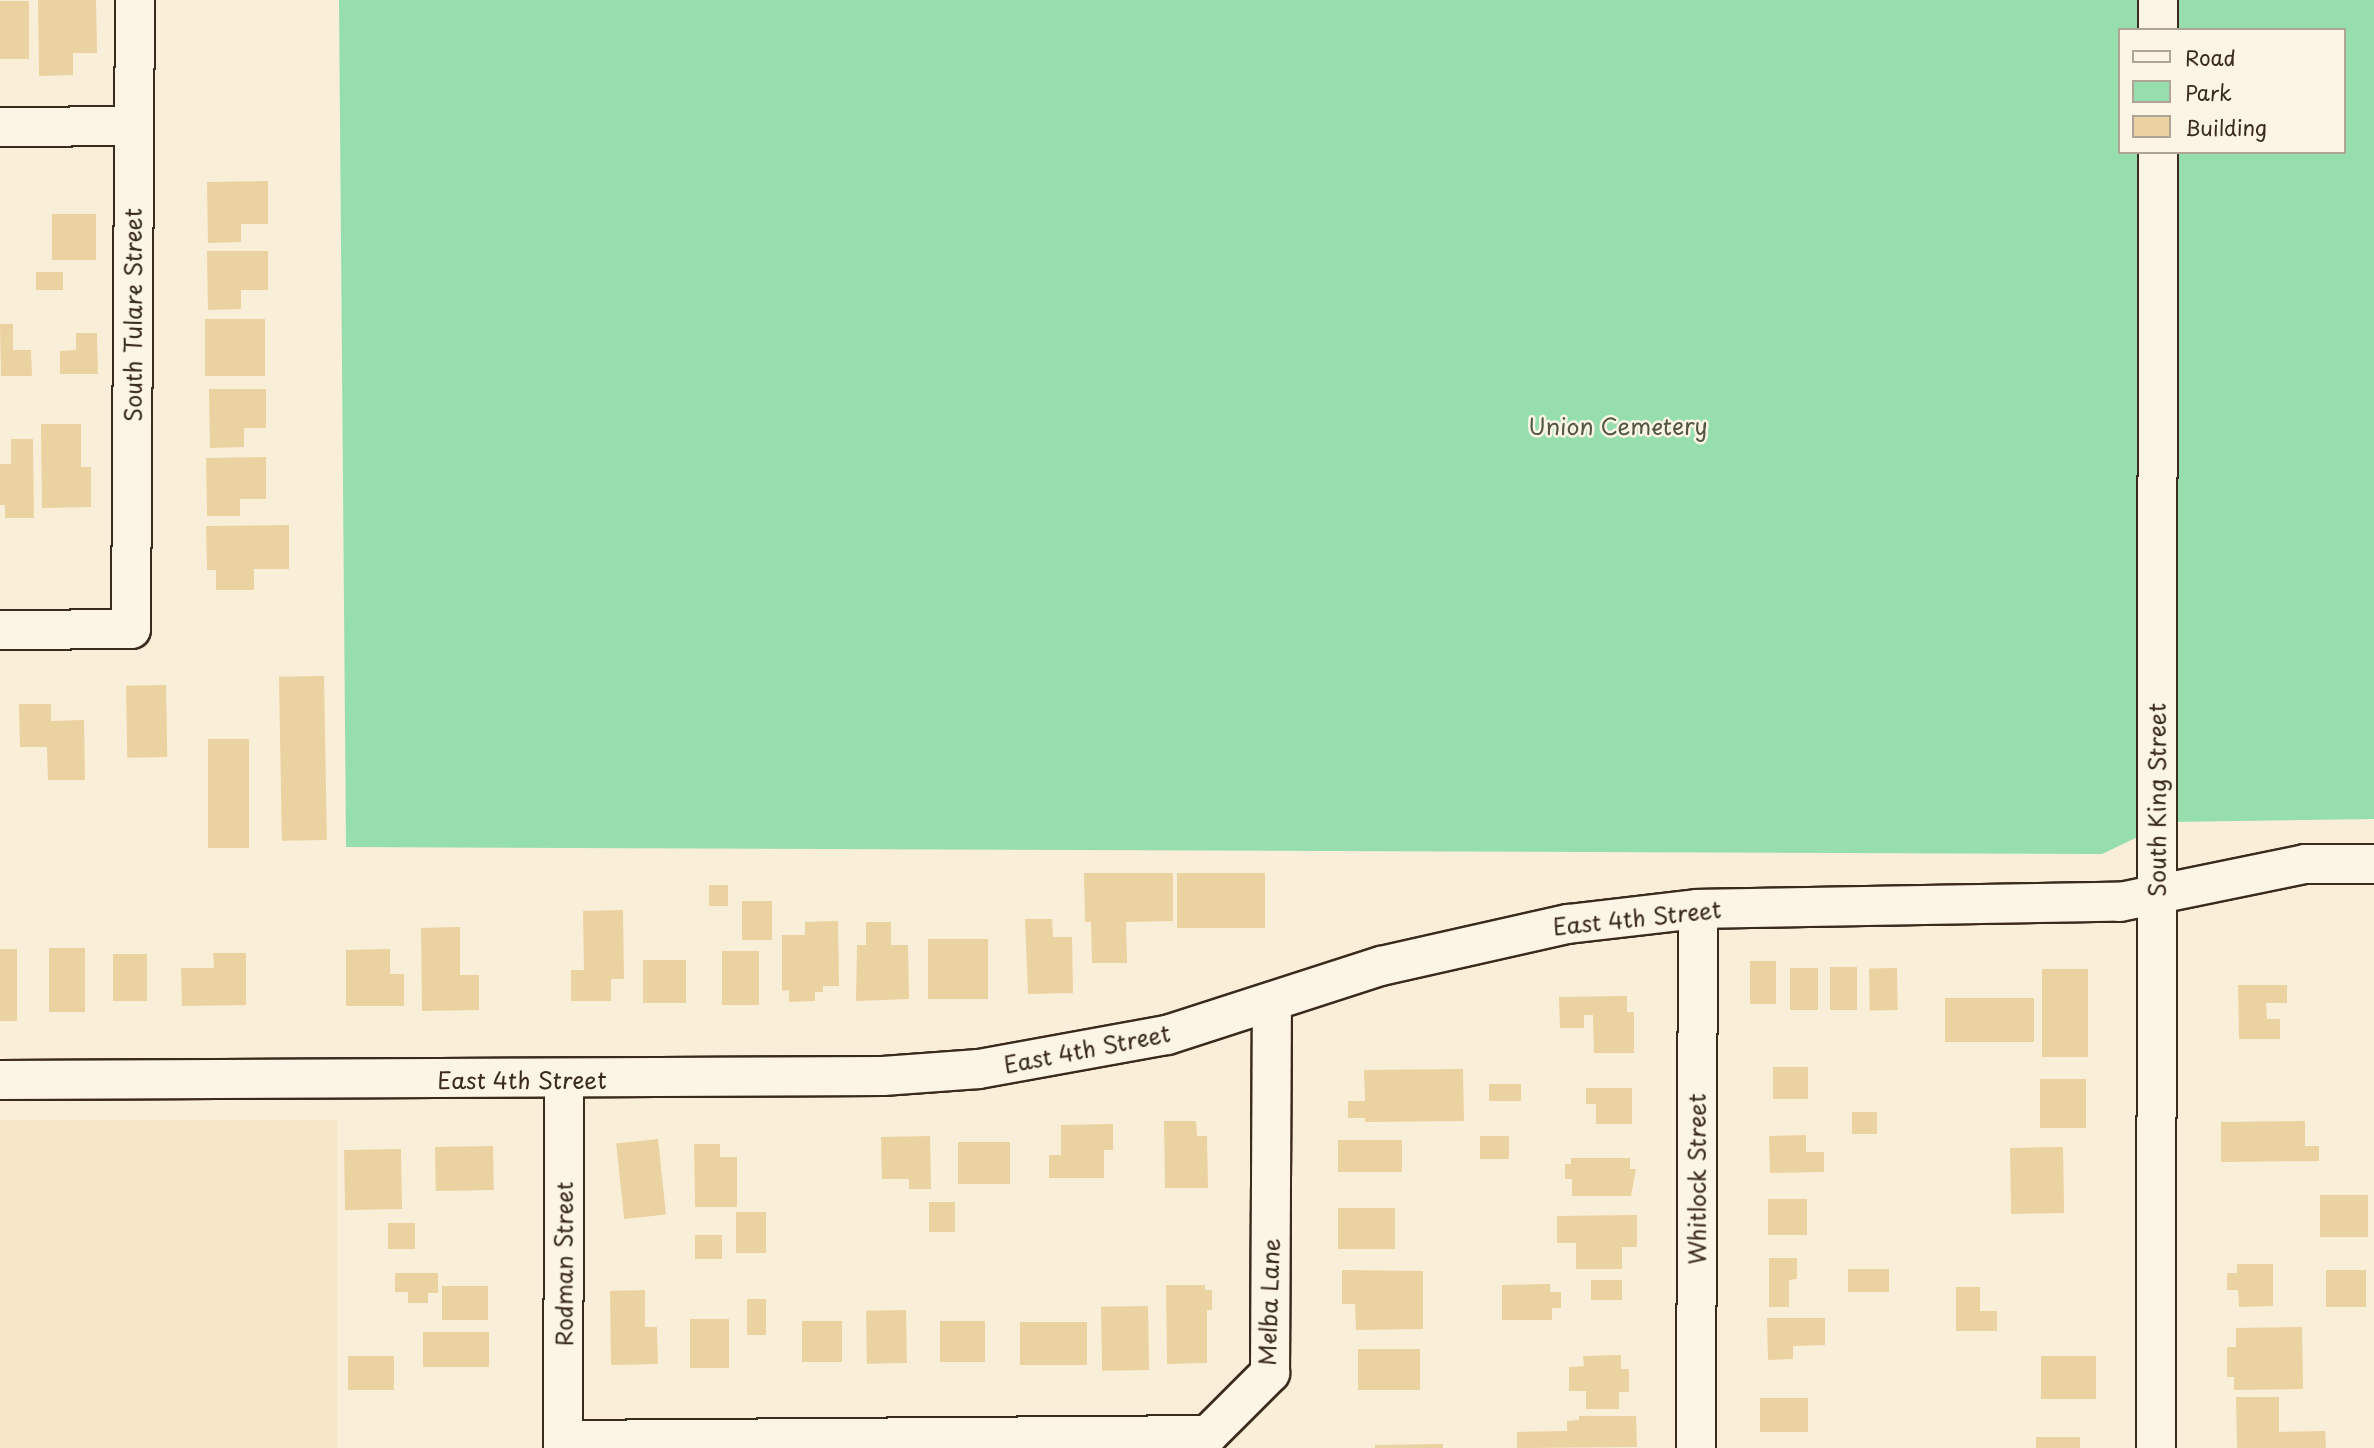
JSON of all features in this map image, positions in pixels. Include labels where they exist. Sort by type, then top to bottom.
[{"type":"street","name":"South Tulare Street","points":[[0,630],[131,629],[135,0]]},
{"type":"street","points":[[2158,0],[2158,28]]},
{"type":"street","points":[[0,127],[133,126]]},
{"type":"street","name":"South King Street","points":[[2156,1448],[2158,154]]},
{"type":"street","name":"East 4th Street","points":[[0,1080],[883,1076],[979,1069],[1167,1035],[1272,1004],[1381,966],[1474,942],[1568,924],[1699,909],[2120,902],[2305,864],[2374,864]]},
{"type":"street","name":"Whitlock Street","points":[[1696,1448],[1699,909]]},
{"type":"street","name":"Melba Lane","points":[[563,1444],[1208,1435],[1270,1373],[1272,1004]]},
{"type":"street","name":"Rodman Street","points":[[563,1444],[564,1079]]},
{"type":"shaded area","points":[[0,1120],[337,1120],[337,1448],[0,1448]]},
{"type":"green space","name":"Union Cemetery","points":[[339,0],[2374,0],[2374,819],[2169,822],[2102,854],[346,847]]},
{"type":"building","points":[[38,0],[96,0],[97,53],[73,53],[73,75],[39,76]]},
{"type":"building","points":[[0,1],[29,1],[29,59],[0,59]]},
{"type":"building","points":[[268,181],[268,224],[241,224],[241,242],[208,243],[207,182]]},
{"type":"building","points":[[52,214],[96,214],[96,260],[52,260]]},
{"type":"building","points":[[207,251],[268,251],[268,290],[241,290],[241,309],[208,310]]},
{"type":"building","points":[[36,272],[63,272],[63,290],[36,290]]},
{"type":"building","points":[[205,319],[265,319],[265,376],[205,376]]},
{"type":"building","points":[[0,324],[13,324],[13,350],[31,350],[32,376],[1,376]]},
{"type":"building","points":[[76,333],[97,333],[98,374],[60,374],[60,351],[76,350]]},
{"type":"building","points":[[209,389],[266,389],[266,428],[244,428],[244,447],[210,448]]},
{"type":"building","points":[[41,424],[81,424],[81,467],[91,467],[91,507],[42,508]]},
{"type":"building","points":[[11,439],[33,439],[34,518],[5,518],[5,505],[0,505],[0,464],[11,464]]},
{"type":"building","points":[[266,457],[266,499],[240,499],[240,516],[207,516],[206,458]]},
{"type":"building","points":[[289,525],[289,569],[254,569],[254,590],[216,590],[216,570],[207,570],[206,526]]},
{"type":"building","points":[[324,676],[327,840],[282,841],[279,677]]},
{"type":"building","points":[[166,685],[167,757],[127,758],[126,686]]},
{"type":"building","points":[[19,704],[51,704],[51,721],[84,720],[85,780],[48,780],[47,747],[20,747]]},
{"type":"building","points":[[208,739],[249,739],[249,848],[208,848]]},
{"type":"building","points":[[1084,873],[1173,873],[1173,921],[1126,922],[1127,963],[1092,963],[1091,922],[1085,922]]},
{"type":"building","points":[[1177,873],[1265,873],[1265,928],[1177,928]]},
{"type":"building","points":[[709,885],[728,885],[728,906],[709,906]]},
{"type":"building","points":[[742,901],[772,901],[772,940],[742,940]]},
{"type":"building","points":[[623,910],[624,979],[611,979],[611,1001],[571,1001],[571,970],[584,970],[583,911]]},
{"type":"building","points":[[1025,919],[1052,919],[1053,937],[1072,937],[1073,993],[1028,994]]},
{"type":"building","points":[[838,921],[839,986],[823,986],[823,992],[815,992],[815,1001],[789,1002],[789,990],[782,991],[782,935],[805,935],[805,922]]},
{"type":"building","points":[[866,922],[891,922],[891,945],[908,945],[909,999],[856,1001],[857,945],[866,945]]},
{"type":"building","points":[[460,927],[460,975],[479,975],[479,1010],[422,1011],[421,928]]},
{"type":"building","points":[[928,939],[988,939],[988,999],[928,999]]},
{"type":"building","points":[[49,948],[85,948],[85,1012],[49,1012]]},
{"type":"building","points":[[0,949],[17,949],[17,1021],[0,1021]]},
{"type":"building","points":[[390,949],[390,974],[404,974],[404,1006],[346,1006],[346,950]]},
{"type":"building","points":[[722,951],[759,951],[759,1005],[722,1005]]},
{"type":"building","points":[[213,953],[246,953],[246,1005],[182,1006],[181,968],[214,968]]},
{"type":"building","points":[[113,954],[147,954],[147,1001],[113,1001]]},
{"type":"building","points":[[643,960],[686,960],[686,1003],[643,1003]]},
{"type":"building","points":[[1750,961],[1776,961],[1776,1004],[1750,1004]]},
{"type":"building","points":[[1830,967],[1857,967],[1857,1010],[1830,1010]]},
{"type":"building","points":[[1790,968],[1818,968],[1818,1010],[1790,1010]]},
{"type":"building","points":[[1869,968],[1897,968],[1898,1010],[1870,1010]]},
{"type":"building","points":[[2042,969],[2088,969],[2088,1057],[2042,1057]]},
{"type":"building","points":[[2238,985],[2287,985],[2287,1003],[2266,1003],[2267,1019],[2280,1019],[2280,1039],[2239,1039]]},
{"type":"building","points":[[1627,996],[1627,1012],[1634,1012],[1634,1053],[1594,1053],[1593,1015],[1584,1015],[1584,1028],[1560,1028],[1559,997]]},
{"type":"building","points":[[1945,998],[2034,998],[2034,1042],[1945,1042]]},
{"type":"building","points":[[1773,1067],[1808,1067],[1808,1099],[1773,1099]]},
{"type":"building","points":[[1463,1069],[1464,1121],[1365,1122],[1365,1118],[1348,1118],[1348,1101],[1365,1101],[1364,1070]]},
{"type":"building","points":[[2040,1079],[2086,1079],[2086,1128],[2040,1128]]},
{"type":"building","points":[[1489,1084],[1521,1084],[1521,1101],[1489,1101]]},
{"type":"building","points":[[1586,1088],[1632,1088],[1632,1124],[1596,1124],[1596,1104],[1586,1104]]},
{"type":"building","points":[[1852,1112],[1877,1112],[1877,1134],[1852,1134]]},
{"type":"building","points":[[1164,1121],[1196,1121],[1197,1136],[1207,1136],[1208,1188],[1165,1188]]},
{"type":"building","points":[[2305,1121],[2305,1146],[2319,1146],[2319,1161],[2221,1162],[2221,1122]]},
{"type":"building","points":[[1113,1124],[1113,1150],[1104,1150],[1104,1178],[1049,1178],[1049,1155],[1061,1155],[1061,1125]]},
{"type":"building","points":[[1806,1135],[1806,1152],[1824,1152],[1824,1172],[1770,1173],[1769,1136]]},
{"type":"building","points":[[930,1136],[931,1189],[909,1189],[909,1179],[882,1179],[881,1137]]},
{"type":"building","points":[[1480,1136],[1509,1136],[1509,1159],[1480,1159]]},
{"type":"building","points":[[658,1139],[666,1215],[624,1219],[616,1143]]},
{"type":"building","points":[[1338,1140],[1402,1140],[1402,1172],[1338,1172]]},
{"type":"building","points":[[958,1142],[1010,1142],[1010,1184],[958,1184]]},
{"type":"building","points":[[694,1144],[720,1144],[720,1157],[737,1157],[737,1207],[695,1207]]},
{"type":"building","points":[[493,1146],[494,1190],[436,1191],[435,1147]]},
{"type":"building","points":[[2063,1147],[2064,1213],[2011,1214],[2010,1148]]},
{"type":"building","points":[[401,1149],[402,1209],[345,1210],[344,1150]]},
{"type":"building","points":[[1571,1158],[1630,1158],[1630,1169],[1636,1169],[1631,1196],[1572,1196],[1572,1179],[1565,1179],[1565,1164],[1571,1164]]},
{"type":"building","points":[[2320,1195],[2368,1195],[2368,1237],[2320,1237]]},
{"type":"building","points":[[1768,1199],[1807,1199],[1807,1235],[1768,1235]]},
{"type":"building","points":[[929,1202],[955,1202],[955,1232],[929,1232]]},
{"type":"building","points":[[1338,1208],[1395,1208],[1395,1249],[1338,1249]]},
{"type":"building","points":[[736,1212],[766,1212],[766,1253],[736,1253]]},
{"type":"building","points":[[1637,1215],[1637,1247],[1622,1247],[1622,1269],[1576,1269],[1576,1243],[1557,1243],[1557,1216]]},
{"type":"building","points":[[388,1223],[415,1223],[415,1249],[388,1249]]},
{"type":"building","points":[[695,1235],[722,1235],[722,1259],[695,1259]]},
{"type":"building","points":[[1769,1258],[1797,1258],[1797,1279],[1789,1280],[1789,1307],[1769,1307]]},
{"type":"building","points":[[2237,1264],[2273,1264],[2273,1306],[2239,1307],[2238,1290],[2227,1290],[2227,1273],[2237,1273]]},
{"type":"building","points":[[1848,1269],[1889,1269],[1889,1292],[1848,1292]]},
{"type":"building","points":[[1342,1270],[1423,1271],[1423,1329],[1356,1330],[1355,1304],[1342,1304]]},
{"type":"building","points":[[2326,1270],[2366,1270],[2366,1307],[2326,1307]]},
{"type":"building","points":[[395,1273],[438,1273],[438,1293],[428,1293],[428,1303],[408,1303],[408,1292],[395,1292]]},
{"type":"building","points":[[1591,1280],[1622,1280],[1622,1300],[1591,1300]]},
{"type":"building","points":[[1550,1284],[1550,1292],[1561,1292],[1561,1308],[1552,1308],[1552,1320],[1502,1320],[1502,1285]]},
{"type":"building","points":[[1166,1285],[1205,1285],[1205,1290],[1212,1290],[1212,1310],[1207,1310],[1207,1363],[1167,1364]]},
{"type":"building","points":[[442,1286],[488,1286],[488,1320],[442,1320]]},
{"type":"building","points":[[1956,1287],[1980,1287],[1980,1311],[1997,1311],[1997,1331],[1956,1331]]},
{"type":"building","points":[[645,1290],[645,1327],[657,1327],[658,1364],[611,1365],[610,1291]]},
{"type":"building","points":[[747,1299],[766,1299],[766,1335],[747,1335]]},
{"type":"building","points":[[1148,1306],[1149,1370],[1102,1371],[1101,1307]]},
{"type":"building","points":[[906,1310],[907,1363],[867,1364],[866,1311]]},
{"type":"building","points":[[1767,1318],[1825,1318],[1825,1345],[1793,1346],[1793,1359],[1768,1360]]},
{"type":"building","points":[[690,1319],[729,1319],[729,1368],[690,1368]]},
{"type":"building","points":[[802,1321],[842,1321],[842,1362],[802,1362]]},
{"type":"building","points":[[940,1321],[985,1321],[985,1362],[940,1362]]},
{"type":"building","points":[[1020,1322],[1087,1322],[1087,1365],[1020,1365]]},
{"type":"building","points":[[2302,1327],[2303,1389],[2234,1390],[2234,1377],[2227,1377],[2227,1347],[2236,1347],[2236,1328]]},
{"type":"building","points":[[423,1332],[489,1332],[489,1367],[423,1367]]},
{"type":"building","points":[[1358,1349],[1420,1349],[1420,1390],[1358,1390]]},
{"type":"building","points":[[1621,1355],[1621,1369],[1629,1369],[1629,1392],[1619,1392],[1619,1409],[1586,1409],[1586,1391],[1569,1391],[1569,1367],[1584,1366],[1583,1356]]},
{"type":"building","points":[[348,1356],[394,1356],[394,1390],[348,1390]]},
{"type":"building","points":[[2041,1356],[2096,1356],[2096,1399],[2041,1399]]},
{"type":"building","points":[[2236,1397],[2279,1397],[2279,1432],[2325,1431],[2326,1448],[2237,1448]]},
{"type":"building","points":[[1760,1398],[1808,1398],[1808,1432],[1760,1432]]},
{"type":"building","points":[[1579,1416],[1636,1416],[1637,1447],[1517,1448],[1517,1432],[1567,1431],[1567,1421],[1579,1420]]},
{"type":"building","points":[[2036,1437],[2080,1437],[2080,1448],[2036,1448]]},
{"type":"building","points":[[1443,1444],[1443,1448],[1375,1448],[1375,1445]]}]
